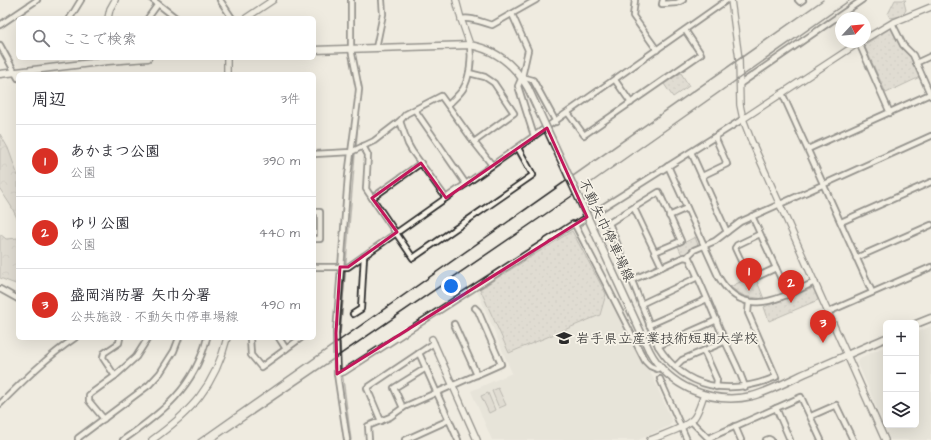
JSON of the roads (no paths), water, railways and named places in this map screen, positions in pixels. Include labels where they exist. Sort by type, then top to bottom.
[{"type":"main road","name":"不動矢巾停車場線","points":[[316,50],[470,46],[482,47],[494,52],[508,62],[522,78],[528,88],[649,350],[661,367],[681,384],[704,395],[730,398],[758,394],[883,339]]},
{"type":"main road","points":[[33,72],[102,60]]},
{"type":"main road","points":[[0,74],[16,75]]},
{"type":"main road","points":[[919,323],[931,318]]},
{"type":"street","points":[[27,0],[29,5]]},
{"type":"street","points":[[0,25],[38,0]]},
{"type":"street","points":[[71,16],[82,0]]},
{"type":"street","points":[[108,16],[110,9],[115,0]]},
{"type":"street","points":[[153,0],[173,16]]},
{"type":"street","points":[[249,16],[273,0]]},
{"type":"street","points":[[347,440],[336,333],[356,149],[359,89],[351,49],[351,0]]},
{"type":"street","points":[[376,48],[384,14],[382,0]]},
{"type":"street","points":[[448,105],[463,89],[469,73],[470,46],[456,0]]},
{"type":"street","points":[[461,19],[469,17],[492,25],[512,14],[529,2],[536,0]]},
{"type":"street","points":[[635,0],[633,16],[657,50]]},
{"type":"street","points":[[663,0],[662,4],[677,3],[683,0]]},
{"type":"street","points":[[316,267],[344,267],[364,256],[727,0]]},
{"type":"street","points":[[731,0],[740,59],[740,105],[743,119],[885,440]]},
{"type":"street","points":[[798,0],[800,2],[803,0]]},
{"type":"street","points":[[740,84],[862,0]]},
{"type":"street","points":[[223,1],[231,16]]},
{"type":"street","points":[[149,16],[158,4]]},
{"type":"street","points":[[871,35],[892,23],[931,6]]},
{"type":"street","points":[[512,14],[528,50],[522,78],[518,86],[534,136]]},
{"type":"street","points":[[808,149],[931,95],[913,55],[903,45],[892,23]]},
{"type":"street","points":[[568,113],[584,135],[701,54],[685,30]]},
{"type":"street","points":[[0,45],[16,75]]},
{"type":"street","points":[[340,373],[573,224],[575,225],[715,137],[851,48]]},
{"type":"street","points":[[863,48],[890,113]]},
{"type":"street","points":[[916,63],[931,56]]},
{"type":"street","points":[[227,60],[227,72]]},
{"type":"street","points":[[469,73],[485,77],[494,83],[514,113],[474,142]]},
{"type":"street","points":[[522,78],[533,80],[556,122]]},
{"type":"street","points":[[615,80],[631,103]]},
{"type":"street","points":[[782,93],[872,292]]},
{"type":"street","points":[[316,154],[356,149],[374,141],[400,121],[406,114],[441,96],[492,165]]},
{"type":"street","points":[[415,110],[466,184]]},
{"type":"street","points":[[400,121],[408,144],[446,198]]},
{"type":"street","points":[[632,280],[687,256],[715,240],[734,225],[752,216],[931,136]]},
{"type":"street","points":[[702,176],[727,164],[715,137]]},
{"type":"street","points":[[356,149],[368,155],[366,189],[414,258],[533,174],[518,148]]},
{"type":"street","points":[[691,152],[727,232]]},
{"type":"street","points":[[372,198],[421,163]]},
{"type":"street","points":[[668,166],[722,284],[734,295],[750,302],[766,302],[815,282]]},
{"type":"street","points":[[841,222],[931,182]]},
{"type":"street","points":[[655,252],[681,241],[659,192],[609,223],[658,346],[680,372],[695,380],[724,388],[745,387],[776,377],[748,313],[750,302]]},
{"type":"street","points":[[634,208],[662,267]]},
{"type":"street","points":[[669,216],[687,208]]},
{"type":"street","points":[[316,212],[320,212],[320,240],[316,240]]},
{"type":"street","points":[[752,216],[788,294]]},
{"type":"street","points":[[575,225],[645,361],[650,366],[657,369],[661,367]]},
{"type":"street","points":[[856,258],[931,225]]},
{"type":"street","points":[[760,234],[737,245],[735,248],[750,280],[776,268]]},
{"type":"street","points":[[353,314],[361,309],[364,256]]},
{"type":"street","points":[[687,256],[736,362],[745,387]]},
{"type":"street","points":[[828,312],[931,267]]},
{"type":"street","points":[[641,304],[698,277]]},
{"type":"street","points":[[0,289],[16,298]]},
{"type":"street","points":[[649,325],[707,299]]},
{"type":"street","points":[[369,440],[368,428],[403,408],[501,363],[478,311],[475,308]]},
{"type":"street","points":[[658,346],[717,320]]},
{"type":"street","points":[[454,324],[477,375]]},
{"type":"street","points":[[0,404],[34,370],[72,340]]},
{"type":"street","points":[[115,376],[103,358],[104,353],[119,343],[120,340]]},
{"type":"street","points":[[104,419],[89,401],[89,395],[115,376],[136,357],[147,340]]},
{"type":"street","points":[[78,440],[78,438],[149,386],[160,373],[174,351],[178,340]]},
{"type":"street","points":[[123,440],[155,417],[171,403],[194,372],[204,352],[207,340]]},
{"type":"street","points":[[152,440],[191,408],[203,392],[215,375],[223,356],[227,340]]},
{"type":"street","points":[[250,340],[251,355],[261,367],[297,340]]},
{"type":"street","points":[[280,340],[286,349]]},
{"type":"street","points":[[381,421],[366,388],[419,353],[433,341],[477,440]]},
{"type":"street","points":[[676,367],[682,360],[726,341]]},
{"type":"street","points":[[704,351],[717,380],[716,387]]},
{"type":"street","points":[[419,353],[458,440]]},
{"type":"street","points":[[403,408],[394,388],[426,368]]},
{"type":"street","points":[[660,379],[687,440]]},
{"type":"street","points":[[650,440],[691,421],[697,413],[704,395]]},
{"type":"street","points":[[691,421],[709,439],[801,397],[821,440]]},
{"type":"street","points":[[811,416],[836,405],[852,440]]},
{"type":"street","points":[[776,408],[790,440]]},
{"type":"street","points":[[405,440],[449,420]]},
{"type":"street","points":[[735,426],[741,440]]},
{"type":"street","points":[[766,440],[771,440]]},
{"type":"waterway","points":[[356,147],[359,105]]},
{"type":"waterway","points":[[340,334],[355,154]]},
{"type":"waterway","points":[[340,342],[341,364],[351,440]]},
{"type":"railway","points":[[198,440],[823,0]]},
{"type":"railway","points":[[215,440],[569,198],[850,0]]},
{"type":"place","name":"あかまつ公園","points":[[749,291]]},
{"type":"place","name":"ゆり公園","points":[[791,303]]},
{"type":"place","name":"岩手県立産業技術短期大学校","points":[[564,338]]},
{"type":"place","name":"盛岡消防署 矢巾分署","points":[[823,343]]}]
